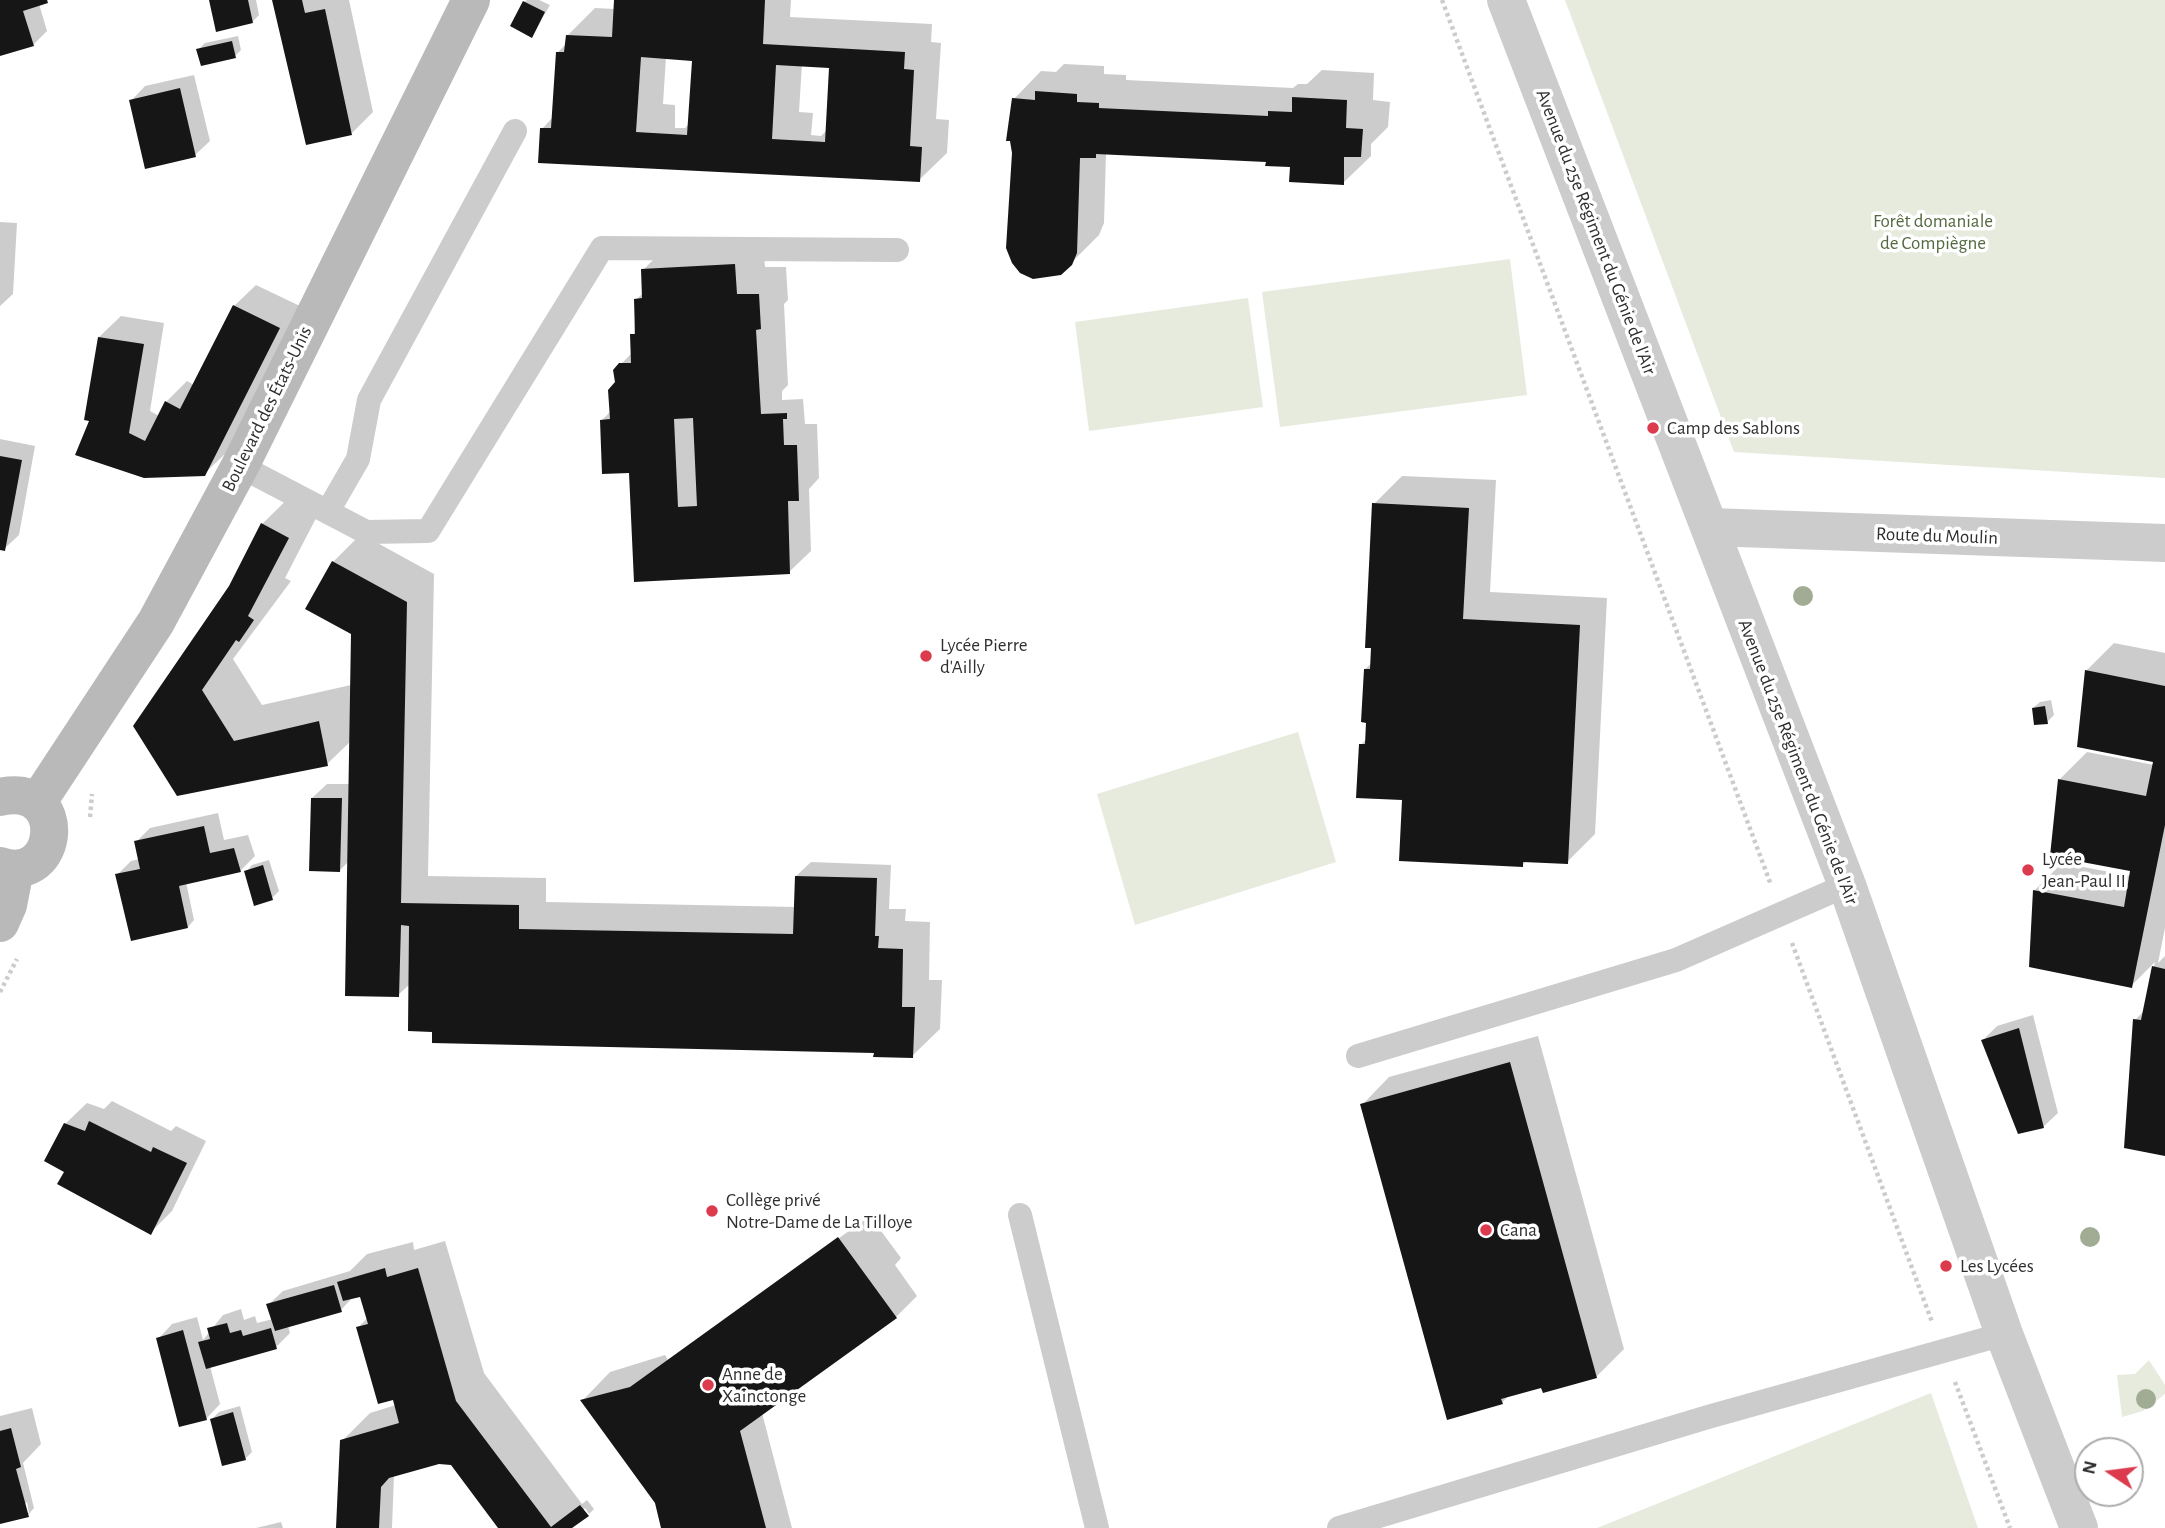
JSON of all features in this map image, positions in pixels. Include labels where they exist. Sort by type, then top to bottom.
[{"type":"street","name":"Boulevard des États-Unis","points":[[37,803],[156,622],[240,466],[471,0]]},
{"type":"street","name":"Avenue du 25e Régiment du Génie de l'Air","points":[[1506,0],[1847,885],[2004,1334],[2078,1528]]},
{"type":"street","name":"Route du Moulin","points":[[1710,527],[2165,543]]},
{"type":"street","points":[[0,797],[12,794],[37,803],[49,821],[49,844],[36,862],[7,868],[8,905],[0,923]]},
{"type":"lane","points":[[328,511],[358,459],[369,400],[515,131]]},
{"type":"lane","points":[[240,466],[366,533],[428,531],[602,248],[897,250]]},
{"type":"lane","points":[[1358,1056],[1676,960],[1847,885]]},
{"type":"lane","points":[[1020,1215],[1097,1528]]},
{"type":"lane","points":[[1339,1528],[1369,1524],[1708,1417],[2004,1334]]},
{"type":"path","points":[[1442,0],[2010,1528]]},
{"type":"green space","name":"Forêt domaniale de Compiègne","points":[[1565,0],[2165,0],[2165,478],[1734,452]]},
{"type":"green space","points":[[1510,259],[1527,395],[1280,427],[1262,292]]},
{"type":"green space","points":[[1248,298],[1263,407],[1089,431],[1075,322]]},
{"type":"green space","points":[[1298,732],[1336,862],[1135,925],[1097,794]]},
{"type":"green space","points":[[2149,1360],[2165,1385],[2165,1394],[2143,1411],[2122,1417],[2117,1375],[2135,1374]]},
{"type":"green space","points":[[1931,1393],[1978,1528],[1597,1528]]},
{"type":"building","points":[[0,0],[47,0],[48,3],[23,11],[34,46],[0,56]]},
{"type":"building","points":[[209,0],[248,0],[253,23],[216,32]]},
{"type":"building","points":[[272,0],[302,0],[305,13],[325,9],[352,135],[306,145]]},
{"type":"building","points":[[614,0],[765,0],[763,44],[905,52],[904,69],[914,70],[910,146],[922,147],[920,182],[538,163],[540,128],[551,128],[556,52],[564,52],[566,35],[612,37]],"holes":[[[641,57],[692,61],[687,135],[636,132]],[[776,65],[829,68],[825,142],[772,139]]]},
{"type":"building","points":[[523,1],[545,12],[532,38],[510,26]]},
{"type":"building","points":[[232,41],[236,58],[201,66],[196,49]]},
{"type":"building","points":[[180,88],[196,157],[145,169],[129,100]]},
{"type":"building","points":[[1035,91],[1077,94],[1077,102],[1099,103],[1099,108],[1268,116],[1268,111],[1292,112],[1292,97],[1347,100],[1346,128],[1363,129],[1361,157],[1344,157],[1344,185],[1289,182],[1290,167],[1265,166],[1266,162],[1096,154],[1096,158],[1080,158],[1077,253],[1072,265],[1061,275],[1033,279],[1020,273],[1006,248],[1012,153],[1010,141],[1006,141],[1012,98],[1035,100]]},
{"type":"building","points":[[735,264],[737,294],[759,294],[761,329],[756,330],[761,414],[787,413],[787,419],[783,419],[784,445],[797,445],[799,501],[788,501],[790,574],[634,582],[629,473],[602,474],[600,420],[610,419],[608,390],[615,382],[613,370],[619,363],[631,363],[630,334],[635,334],[634,299],[642,298],[641,269]],"holes":[[[693,418],[697,506],[678,507],[674,419]]]},
{"type":"building","points":[[233,305],[280,328],[205,476],[144,478],[75,455],[89,421],[84,420],[98,337],[144,344],[129,433],[145,441],[165,401],[180,409]]},
{"type":"building","points":[[0,456],[22,460],[5,551],[0,550]]},
{"type":"building","points":[[1372,503],[1469,508],[1463,619],[1580,625],[1568,864],[1523,862],[1523,867],[1399,861],[1402,800],[1356,798],[1359,744],[1365,744],[1366,723],[1361,722],[1364,669],[1370,669],[1371,648],[1365,648]]},
{"type":"building","points":[[261,523],[289,538],[248,616],[254,620],[239,642],[236,640],[202,690],[234,741],[319,721],[328,766],[177,796],[133,726],[229,586]]},
{"type":"building","points":[[332,561],[407,602],[401,903],[519,905],[519,929],[793,934],[795,876],[877,878],[875,936],[879,936],[878,948],[903,949],[902,1007],[915,1007],[913,1058],[873,1057],[874,1053],[432,1043],[432,1032],[408,1031],[409,926],[401,925],[399,997],[345,996],[351,634],[305,609]]},
{"type":"building","points":[[2085,670],[2165,686],[2165,825],[2132,988],[2029,967],[2033,890],[2124,907],[2130,871],[2050,856],[2058,779],[2146,796],[2153,762],[2077,747]]},
{"type":"building","points":[[2045,706],[2048,724],[2034,725],[2032,708]]},
{"type":"building","points":[[311,798],[342,798],[340,872],[309,871]]},
{"type":"building","points":[[204,826],[210,853],[234,848],[241,872],[179,886],[188,928],[131,941],[115,874],[140,869],[134,841]]},
{"type":"building","points":[[263,865],[273,900],[254,906],[244,871]]},
{"type":"building","points":[[2152,966],[2165,969],[2165,1156],[2124,1148],[2133,1019],[2141,1020]]},
{"type":"building","points":[[2019,1028],[2044,1128],[2018,1134],[1981,1040]]},
{"type":"building","name":"Cana","points":[[1510,1062],[1597,1378],[1543,1393],[1541,1388],[1501,1399],[1503,1404],[1447,1420],[1360,1104]]},
{"type":"building","points":[[89,1121],[151,1152],[153,1147],[187,1163],[151,1235],[57,1184],[64,1172],[44,1161],[64,1123],[85,1131]]},
{"type":"building","name":"Anne de Xainctonge","points":[[838,1237],[897,1318],[740,1431],[766,1528],[661,1528],[655,1503],[580,1400],[630,1387]]},
{"type":"building","points":[[385,1268],[387,1277],[418,1268],[456,1401],[551,1527],[580,1505],[589,1516],[572,1528],[498,1528],[451,1465],[439,1464],[389,1478],[381,1487],[379,1528],[336,1528],[340,1440],[399,1423],[393,1400],[378,1404],[356,1327],[368,1324],[360,1297],[343,1301],[337,1282]]},
{"type":"building","points":[[334,1285],[342,1312],[275,1331],[266,1304]]},
{"type":"building","points":[[227,1323],[230,1333],[241,1330],[243,1336],[271,1328],[277,1349],[206,1369],[198,1342],[210,1339],[207,1328]]},
{"type":"building","points":[[183,1330],[207,1420],[179,1427],[156,1338]]},
{"type":"building","points":[[233,1412],[246,1460],[222,1466],[210,1419]]},
{"type":"building","points":[[11,1428],[21,1467],[16,1469],[29,1517],[0,1524],[0,1431]]},
{"type":"place","name":"Camp des Sablons","points":[[1653,428]]},
{"type":"place","name":"Lycée Pierre d'Ailly","points":[[926,656]]},
{"type":"place","name":"Lycée Jean-Paul II","points":[[2028,870]]},
{"type":"place","name":"Collège privé Notre-Dame de La Tilloye","points":[[712,1211]]},
{"type":"place","name":"Cana","points":[[1486,1230]]},
{"type":"place","name":"Les Lycées","points":[[1946,1266]]},
{"type":"place","name":"Anne de Xainctonge","points":[[708,1385]]}]
